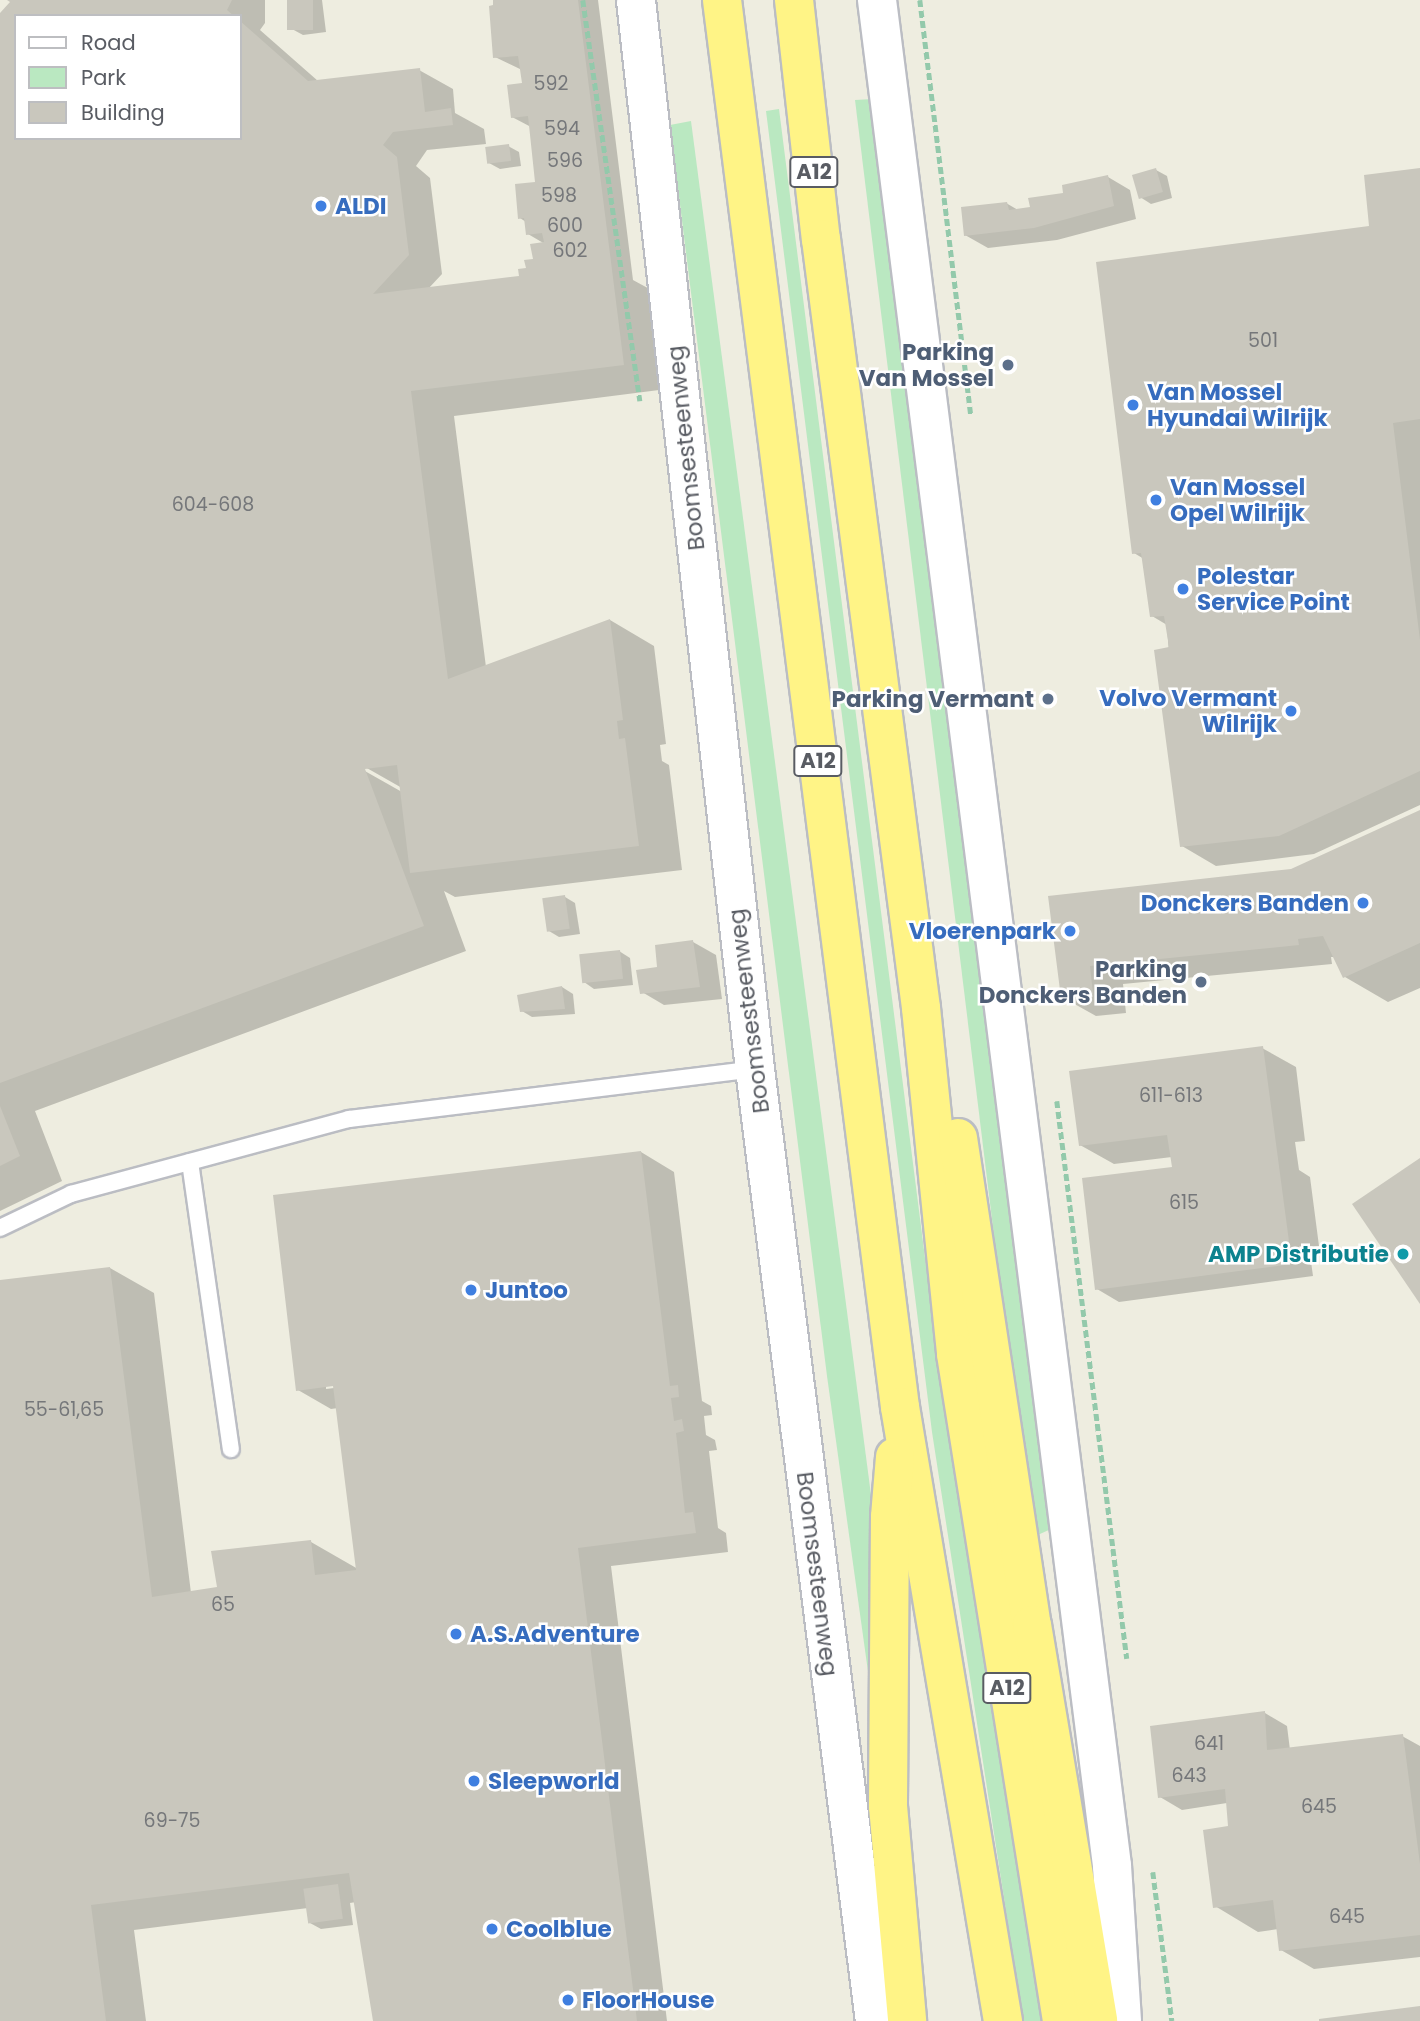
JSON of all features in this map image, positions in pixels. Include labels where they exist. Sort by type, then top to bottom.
[{"type":"highway","name":"A12","points":[[722,0],[900,1406],[1003,2021]]},
{"type":"highway","name":"A12","points":[[794,0],[821,239],[921,1008],[956,1354],[1062,2021]]},
{"type":"highway","points":[[921,1008],[953,1107],[1032,1625],[1098,2021]]},
{"type":"highway","points":[[900,1406],[890,1517],[888,1806],[907,2021]]},
{"type":"main road","name":"Boomsesteenweg","points":[[636,0],[755,1069],[875,2021]]},
{"type":"main road","points":[[877,0],[1112,1866],[1122,2021]]},
{"type":"main road","points":[[1112,1866],[1147,2021]]},
{"type":"lane","points":[[0,1228],[71,1194],[349,1119],[755,1069]]},
{"type":"lane","points":[[190,1162],[231,1449]]},
{"type":"green space","points":[[873,99],[1051,1529],[1031,1538],[855,100]]},
{"type":"green space","points":[[779,109],[946,1423],[1044,2021],[1023,2021],[932,1432],[766,111]]},
{"type":"green space","points":[[691,121],[873,1510],[870,1686],[827,1376],[670,125]]},
{"type":"building","points":[[7,0],[232,0],[227,10],[232,14],[14,14],[14,140],[242,140],[242,23],[308,81],[420,68],[425,112],[451,108],[453,125],[393,132],[383,145],[397,157],[409,255],[373,294],[519,276],[518,269],[526,268],[524,260],[533,259],[530,244],[544,242],[542,233],[526,235],[524,218],[518,219],[515,184],[535,182],[528,116],[511,118],[507,85],[522,83],[518,56],[493,58],[489,6],[493,5],[493,0],[578,0],[624,365],[411,391],[448,679],[610,619],[623,720],[617,721],[619,739],[625,738],[639,846],[410,873],[397,765],[365,769],[424,926],[0,1083],[0,13],[10,2]]},
{"type":"building","points":[[287,0],[313,0],[313,30],[287,30]]},
{"type":"building","points":[[509,144],[511,161],[487,164],[485,147]]},
{"type":"building","points":[[1156,168],[1163,192],[1139,199],[1132,175]]},
{"type":"building","points":[[1420,168],[1420,419],[1393,423],[1420,640],[1420,771],[1279,836],[1180,847],[1154,650],[1169,647],[1164,616],[1150,617],[1141,553],[1132,554],[1096,262],[1369,226],[1364,175]]},
{"type":"building","points":[[1108,175],[1114,206],[1034,228],[964,236],[961,207],[1007,202],[1009,210],[1030,207],[1028,198],[1063,193],[1062,185]]},
{"type":"building","points":[[1420,810],[1420,943],[1343,978],[1323,936],[1298,939],[1299,945],[1090,966],[1093,994],[1061,998],[1048,896],[1291,869]]},
{"type":"building","points":[[565,895],[570,929],[547,932],[542,898]]},
{"type":"building","points":[[693,940],[700,987],[640,994],[636,970],[657,967],[655,945]]},
{"type":"building","points":[[620,950],[623,979],[582,983],[579,954]]},
{"type":"building","points":[[562,986],[565,1009],[520,1012],[517,995]]},
{"type":"building","points":[[1263,1046],[1292,1264],[1095,1290],[1082,1178],[1172,1167],[1167,1135],[1079,1146],[1069,1071]]},
{"type":"building","points":[[0,1106],[20,1156],[0,1166]]},
{"type":"building","points":[[641,1151],[670,1386],[678,1385],[679,1397],[671,1398],[674,1421],[682,1419],[684,1431],[676,1433],[685,1513],[693,1512],[696,1533],[578,1548],[637,2021],[373,2021],[349,1873],[91,1905],[106,2021],[0,2021],[0,1280],[110,1267],[152,1597],[217,1587],[211,1551],[311,1540],[315,1575],[356,1570],[333,1386],[296,1391],[273,1195]]},
{"type":"building","name":"AMP Distributie","points":[[1420,1158],[1420,1304],[1352,1204]]},
{"type":"building","points":[[1265,1711],[1267,1750],[1403,1734],[1420,1864],[1420,1935],[1279,1951],[1273,1900],[1213,1908],[1203,1830],[1228,1826],[1225,1789],[1158,1798],[1150,1726]]},
{"type":"building","points":[[338,1884],[343,1919],[308,1924],[303,1889]]},
{"type":"building","points":[[1420,2006],[1420,2021],[1319,2021],[1319,2019]]},
{"type":"place","name":"ALDI","points":[[321,206]]},
{"type":"place","name":"Parking Van Mossel","points":[[1008,365]]},
{"type":"place","name":"Van Mossel Hyundai Wilrijk","points":[[1133,405]]},
{"type":"place","name":"Van Mossel Opel Wilrijk","points":[[1156,500]]},
{"type":"place","name":"Polestar Service Point","points":[[1183,589]]},
{"type":"place","name":"Parking Vermant","points":[[1048,699]]},
{"type":"place","name":"Volvo Vermant Wilrijk","points":[[1291,711]]},
{"type":"place","name":"Donckers Banden","points":[[1363,903]]},
{"type":"place","name":"Vloerenpark","points":[[1070,931]]},
{"type":"place","name":"Parking Donckers Banden","points":[[1201,982]]},
{"type":"place","name":"AMP Distributie","points":[[1403,1254]]},
{"type":"place","name":"Juntoo","points":[[471,1290]]},
{"type":"place","name":"A.S.Adventure","points":[[456,1634]]},
{"type":"place","name":"Sleepworld","points":[[474,1781]]},
{"type":"place","name":"Coolblue","points":[[492,1929]]},
{"type":"place","name":"FloorHouse","points":[[568,2000]]}]
